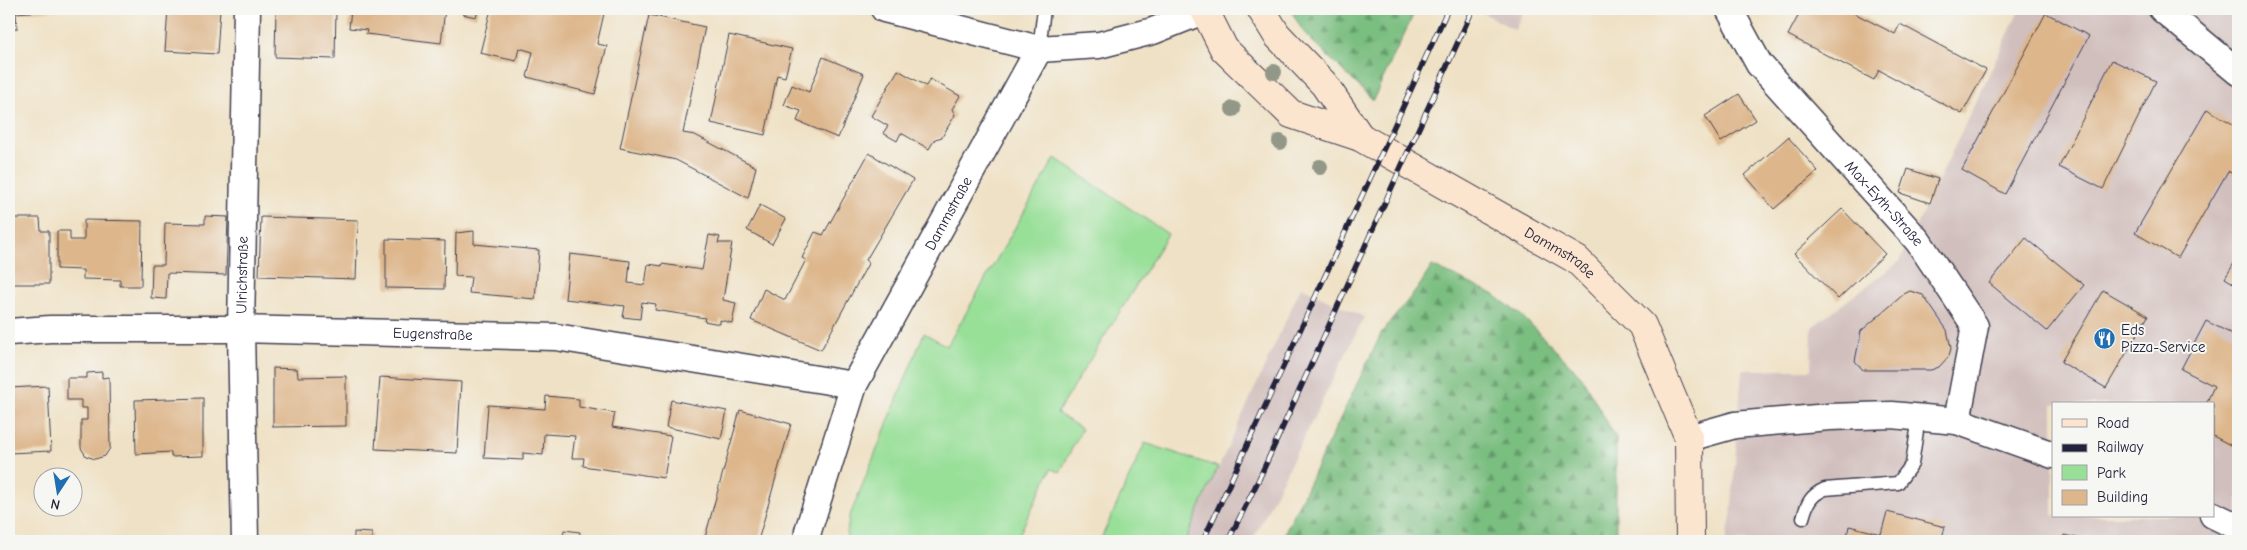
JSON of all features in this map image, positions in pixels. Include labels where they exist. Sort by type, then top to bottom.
[{"type":"street","name":"Ulrichstraße","points":[[245,541],[242,329],[247,9]]},
{"type":"street","points":[[884,9],[1039,49]]},
{"type":"street","name":"Dammstraße","points":[[1261,9],[1277,35],[1324,84],[1360,137]]},
{"type":"street","name":"Max-Eyth-Straße","points":[[1729,9],[1759,64],[1918,242],[1975,326],[1957,421]]},
{"type":"street","points":[[2162,9],[2238,72]]},
{"type":"street","name":"Dammstraße","points":[[807,541],[808,531],[854,385],[1039,49],[1099,45],[1153,31],[1205,10],[1224,49],[1291,114],[1360,137],[1577,260],[1642,325],[1689,438]]},
{"type":"street","name":"Eugenstraße","points":[[9,332],[50,329],[242,329],[556,337],[854,385]]},
{"type":"street","points":[[1690,541],[1689,438],[1744,424],[1847,416],[1892,415],[1919,417],[1957,421],[2052,455]]},
{"type":"street","points":[[2214,515],[2238,527]]},
{"type":"lane","points":[[1039,49],[1044,9]]},
{"type":"lane","points":[[1803,518],[1806,505],[1814,493],[1825,489],[1898,483],[1912,464],[1919,417]]},
{"type":"shaded area","points":[[1476,9],[1524,9],[1515,30]]},
{"type":"shaded area","points":[[2020,9],[2238,9],[2238,541],[1726,541],[1731,517],[1742,370],[1811,370],[1812,327],[1900,261]]},
{"type":"shaded area","points":[[1301,287],[1364,317],[1252,541],[1185,541]]},
{"type":"green space","points":[[1290,9],[1416,9],[1373,100],[1304,33]]},
{"type":"green space","points":[[1055,158],[1168,234],[1057,413],[1082,429],[1060,472],[1051,469],[1016,541],[846,541],[849,518],[924,333],[947,346]]},
{"type":"green space","points":[[1432,266],[1493,294],[1522,316],[1581,376],[1616,438],[1616,535],[1614,541],[1281,541],[1382,332],[1418,288]]},
{"type":"green space","points":[[1145,443],[1218,467],[1185,541],[1100,541]]},
{"type":"building","points":[[9,9],[54,10],[16,13],[17,29],[9,30]]},
{"type":"building","points":[[168,9],[220,9],[217,54],[165,51]]},
{"type":"building","points":[[276,9],[336,9],[335,59],[275,57]]},
{"type":"building","points":[[351,9],[445,9],[441,43],[366,34],[367,30],[349,28]]},
{"type":"building","points":[[463,9],[479,9],[476,17],[462,14]]},
{"type":"building","points":[[491,9],[605,9],[597,44],[607,46],[595,94],[527,77],[533,52],[519,48],[516,61],[480,53]]},
{"type":"building","points":[[1802,9],[1846,9],[1895,34],[1900,24],[1986,70],[1962,114],[1879,70],[1874,80],[1788,35]]},
{"type":"building","points":[[2046,13],[2089,36],[2005,194],[1962,170]]},
{"type":"building","points":[[649,15],[705,27],[683,133],[695,135],[756,167],[748,198],[676,160],[620,148]]},
{"type":"building","points":[[729,35],[792,49],[785,77],[777,75],[765,135],[711,123]]},
{"type":"building","points":[[823,57],[864,74],[838,138],[797,121],[801,111],[784,105],[792,85],[809,92]]},
{"type":"building","points":[[2112,60],[2156,81],[2103,189],[2059,167]]},
{"type":"building","points":[[898,70],[926,86],[930,79],[960,96],[952,109],[955,115],[942,137],[935,139],[929,149],[901,133],[897,141],[883,133],[888,126],[871,116]]},
{"type":"building","points":[[1739,94],[1756,120],[1721,142],[1705,116]]},
{"type":"building","points":[[2207,109],[2238,127],[2238,177],[2228,171],[2178,258],[2135,233]]},
{"type":"building","points":[[1788,137],[1818,171],[1774,209],[1745,175]]},
{"type":"building","points":[[869,153],[913,180],[866,260],[869,262],[821,350],[751,320],[764,289],[785,300],[806,260],[802,258],[815,232],[823,235]]},
{"type":"building","points":[[1908,169],[1938,179],[1930,203],[1900,193]]},
{"type":"building","points":[[760,205],[786,219],[772,244],[747,230]]},
{"type":"building","points":[[1842,209],[1885,254],[1838,299],[1794,254]]},
{"type":"building","points":[[205,216],[228,217],[226,275],[167,273],[166,299],[151,298],[152,265],[164,265],[165,223],[205,224]]},
{"type":"building","points":[[261,217],[358,220],[356,279],[259,276]]},
{"type":"building","points":[[9,218],[40,218],[41,231],[49,231],[49,284],[9,284]]},
{"type":"building","points":[[84,220],[142,221],[141,286],[120,286],[120,280],[83,279],[83,270],[57,269],[57,231],[70,231],[70,240],[84,240]]},
{"type":"building","points":[[474,231],[474,244],[539,250],[535,299],[469,293],[471,277],[455,276],[456,233]]},
{"type":"building","points":[[709,235],[720,237],[718,243],[732,243],[723,300],[736,303],[732,323],[720,320],[720,324],[704,321],[705,318],[655,310],[656,304],[642,302],[640,319],[623,317],[625,306],[565,299],[570,254],[630,261],[628,283],[645,285],[648,264],[662,266],[662,264],[702,270]]},
{"type":"building","points":[[2026,238],[2084,285],[2047,331],[1989,283]]},
{"type":"building","points":[[386,239],[445,241],[444,289],[386,288]]},
{"type":"building","points":[[2238,257],[2238,286],[2225,278]]},
{"type":"building","name":"Eds Pizza-Service","points":[[2103,290],[2148,316],[2106,388],[2061,362]]},
{"type":"building","points":[[1910,291],[1923,295],[1947,330],[1951,348],[1949,356],[1939,367],[1931,370],[1863,370],[1855,361],[1861,331]]},
{"type":"building","points":[[2206,321],[2238,337],[2238,449],[2214,437],[2214,402],[2207,402],[2214,386],[2181,369]]},
{"type":"building","points":[[273,368],[297,369],[298,377],[346,376],[346,426],[273,427]]},
{"type":"building","points":[[102,372],[102,378],[109,377],[110,448],[105,456],[95,459],[86,456],[81,448],[81,420],[87,420],[87,408],[81,408],[81,400],[67,400],[67,378],[87,378],[87,373]]},
{"type":"building","points":[[380,377],[461,382],[457,453],[375,449]]},
{"type":"building","points":[[48,386],[51,451],[9,453],[9,388]]},
{"type":"building","points":[[546,396],[579,399],[579,407],[615,413],[612,427],[671,436],[664,478],[583,466],[584,458],[572,458],[575,436],[544,434],[543,455],[523,453],[523,460],[484,458],[488,405],[545,409]]},
{"type":"building","points":[[203,398],[203,456],[171,457],[171,452],[136,454],[135,400]]},
{"type":"building","points":[[671,400],[727,411],[721,439],[666,427]]},
{"type":"building","points":[[740,410],[791,424],[758,541],[704,541]]},
{"type":"building","points":[[1887,512],[1945,527],[1941,541],[1846,541],[1849,526],[1881,534]]},
{"type":"building","points":[[564,530],[580,532],[579,541],[562,541]]},
{"type":"building","points":[[354,532],[372,533],[372,541],[354,541]]},
{"type":"building","points":[[2064,535],[2089,541],[2062,541]]},
{"type":"railway","points":[[1203,541],[1448,9]]},
{"type":"railway","points":[[1228,541],[1259,479],[1473,9]]},
{"type":"place","name":"Eds Pizza-Service","points":[[2105,339]]}]
